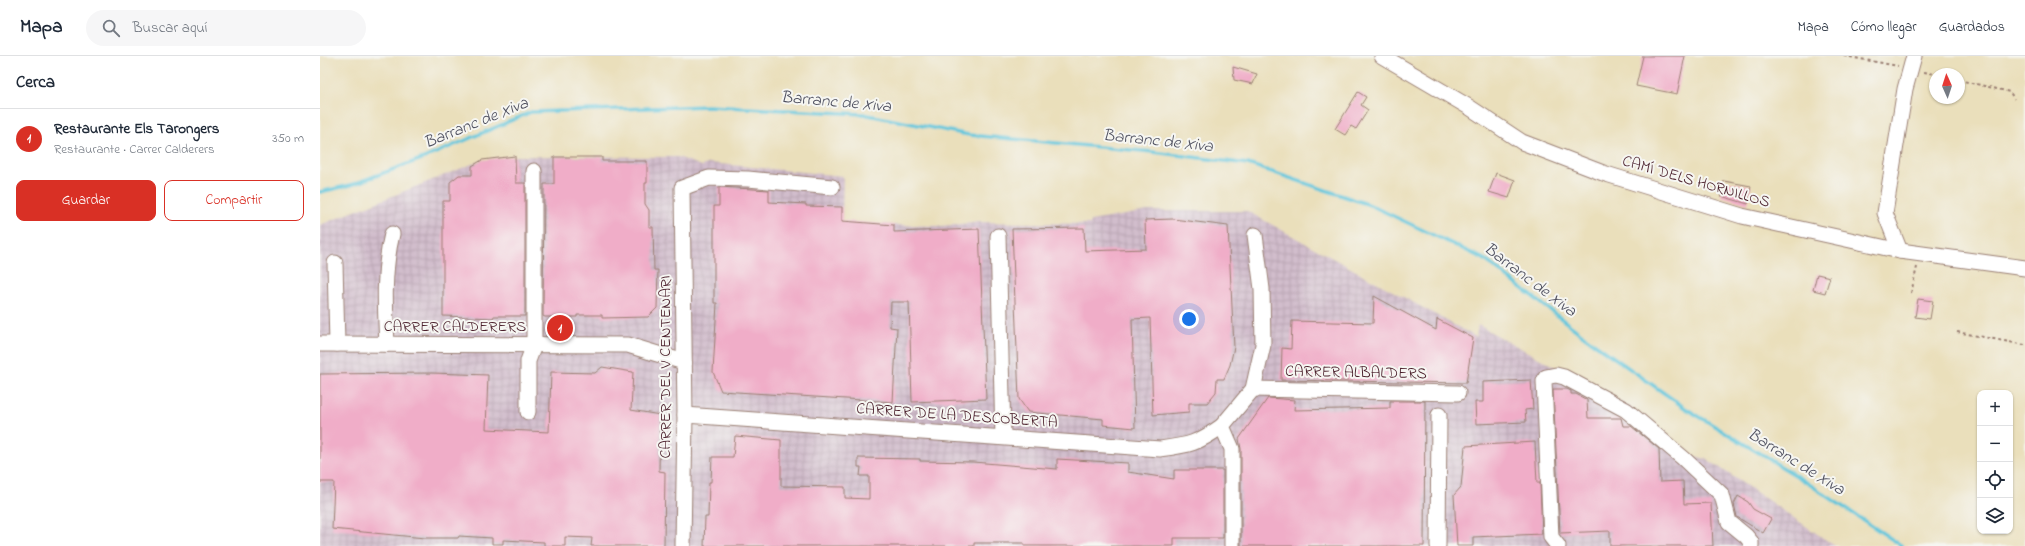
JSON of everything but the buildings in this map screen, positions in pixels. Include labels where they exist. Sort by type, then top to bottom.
[{"type":"street","name":"CAMÍ DELS HORNILLOS","points":[[1382,56],[1469,107],[1522,142],[1603,173],[1742,216],[1900,251],[2025,268]]},
{"type":"street","points":[[1900,251],[1885,213],[1912,62]]},
{"type":"street","points":[[528,412],[528,361],[534,345],[534,171]]},
{"type":"street","name":"CARRER DEL V CENTENARI","points":[[682,546],[685,415],[682,188],[709,178],[748,179],[832,187]]},
{"type":"street","points":[[387,344],[384,295],[386,257],[392,234]]},
{"type":"street","points":[[1253,389],[1263,345],[1262,289],[1255,234]]},
{"type":"street","points":[[998,236],[1003,437]]},
{"type":"street","points":[[335,263],[337,344]]},
{"type":"street","name":"CARRER CALDERERS","points":[[320,344],[628,345],[684,362]]},
{"type":"street","points":[[1558,546],[1551,537],[1544,381],[1546,377],[1556,375],[1564,377],[1626,410],[1683,458],[1722,495],[1729,522],[1746,536],[1751,542],[1751,546]]},
{"type":"street","name":"CARRER ALBALDERS","points":[[1253,389],[1458,393]]},
{"type":"street","name":"CARRER DE LA DESCOBERTA","points":[[685,415],[1160,449],[1189,445],[1204,439],[1222,426],[1253,389]]},
{"type":"street","points":[[1438,546],[1439,415]]},
{"type":"street","points":[[1222,426],[1232,449],[1232,546]]},
{"type":"path","points":[[1844,56],[1912,62]]},
{"type":"path","points":[[1965,81],[2010,92],[2014,99]]},
{"type":"path","points":[[1911,293],[1920,254]]},
{"type":"path","points":[[1956,332],[2025,345]]},
{"type":"shaded area","points":[[515,156],[678,157],[702,166],[710,163],[843,176],[842,221],[894,225],[941,226],[979,222],[1090,224],[1091,221],[1147,211],[1247,211],[1476,337],[1478,325],[1629,407],[1688,455],[1707,459],[1835,546],[320,546],[320,225],[482,160]]},
{"type":"waterway","name":"Barranc de Xiva","points":[[320,192],[351,185],[424,158],[531,112],[709,106],[863,114],[969,135],[1153,152],[1248,164],[1370,205],[1484,259],[1585,337],[1685,408],[1800,478],[1902,546]]},
{"type":"place","name":"Restaurante Els Tarongers","points":[[560,328]]}]
